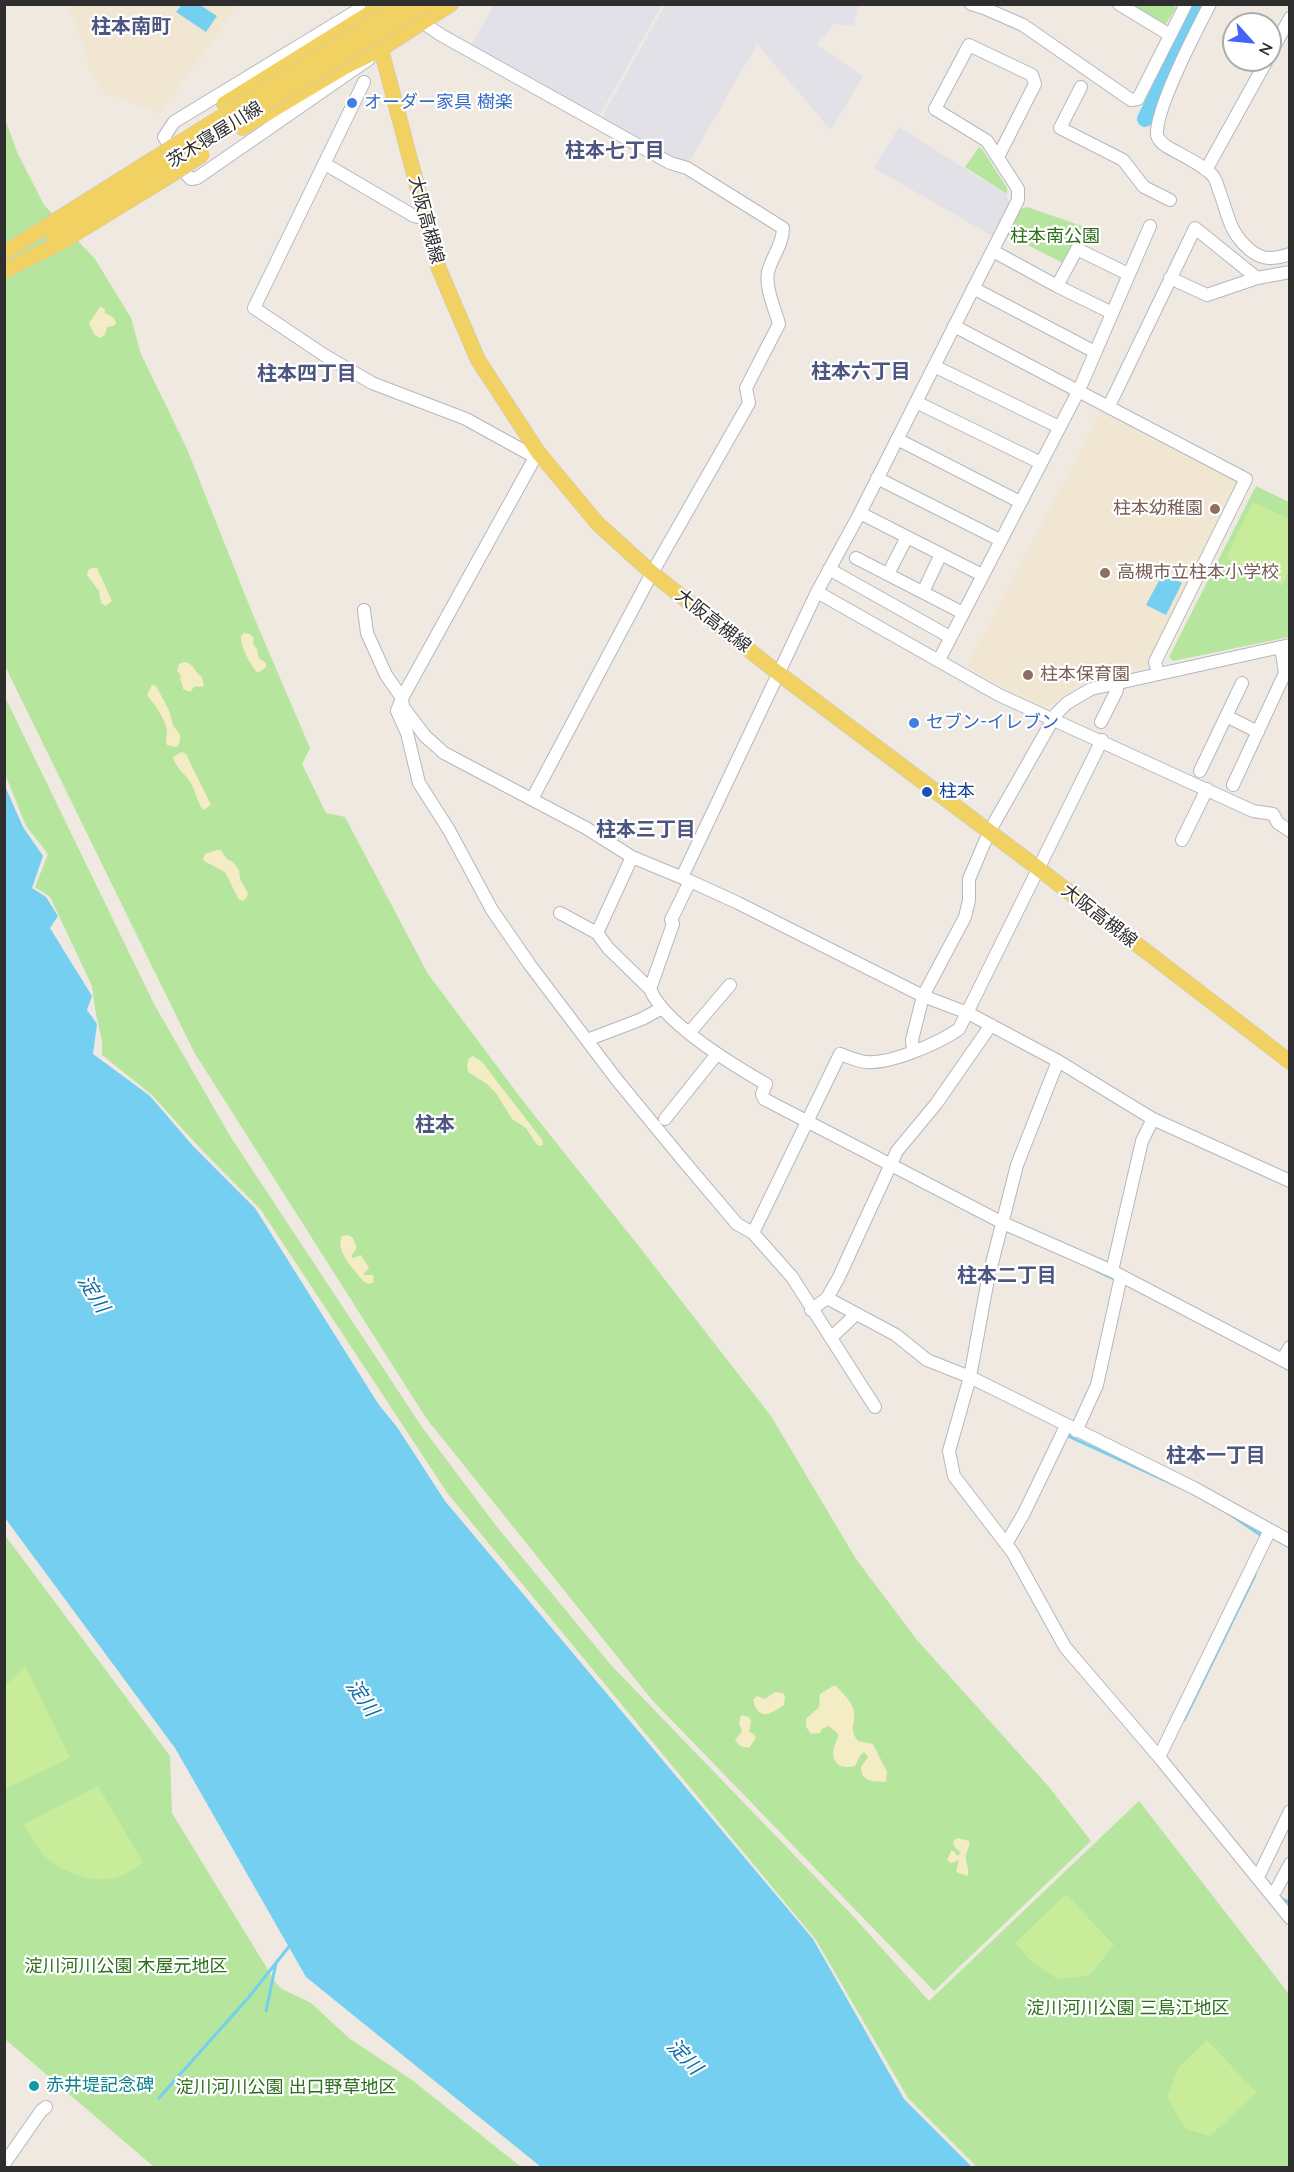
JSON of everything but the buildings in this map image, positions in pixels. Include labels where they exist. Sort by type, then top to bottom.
[{"type":"main road","name":"茨木寝屋川線","points":[[154,166],[404,4]]},
{"type":"main road","name":"茨木寝屋川線","points":[[154,166],[426,4]]},
{"type":"main road","points":[[4,266],[101,199],[154,166],[242,128],[344,67],[381,49],[451,4]]},
{"type":"main road","points":[[4,253],[101,199],[154,166],[224,104],[377,7]]},
{"type":"main road","name":"大阪高槻線","points":[[377,7],[381,49],[439,269],[478,360],[537,454],[598,524],[652,573],[778,673],[1039,869],[1290,1062]]},
{"type":"main road","points":[[4,247],[45,216],[101,199]]},
{"type":"main road","points":[[4,271],[60,243],[101,199]]},
{"type":"street","points":[[971,4],[1023,25],[1131,100],[1138,99],[1186,4]]},
{"type":"street","points":[[1119,4],[1170,36]]},
{"type":"street","points":[[1210,4],[1189,43],[1165,103],[1157,135],[1166,146],[1206,170],[1215,179],[1230,224],[1243,244],[1255,254],[1263,257],[1274,258],[1290,254]]},
{"type":"street","points":[[377,7],[357,9],[174,122],[164,137],[191,179],[197,178],[361,66],[381,49]]},
{"type":"street","points":[[1282,32],[1290,18]]},
{"type":"street","points":[[422,22],[441,35],[670,163],[687,168],[783,228],[783,239],[768,271],[767,280],[779,324],[746,388],[749,403],[652,573],[532,799]]},
{"type":"street","points":[[650,989],[686,879],[778,673],[817,592],[878,478],[1018,200],[1018,189],[987,141],[935,109],[969,45],[1032,75],[1035,84],[998,157]]},
{"type":"street","points":[[1206,170],[1260,72]]},
{"type":"street","points":[[364,82],[254,308],[324,355],[372,383],[466,419],[537,454],[402,698],[398,711],[407,733],[419,783],[450,830],[492,910],[530,965],[634,1101],[737,1224],[753,1233],[792,1277],[875,1407]]},
{"type":"street","points":[[1081,87],[1060,128],[1123,160],[1144,187],[1170,200]]},
{"type":"street","points":[[325,164],[414,216],[426,219]]},
{"type":"street","points":[[939,660],[1079,390],[1150,226]]},
{"type":"street","points":[[1109,406],[1195,228],[1257,278]]},
{"type":"street","points":[[1058,286],[1077,249],[1128,274]]},
{"type":"street","points":[[993,251],[1112,313]]},
{"type":"street","points":[[1170,278],[1207,295],[1257,278],[1290,272]]},
{"type":"street","points":[[973,288],[1095,352]]},
{"type":"street","points":[[954,326],[1246,479],[1155,662],[1158,673]]},
{"type":"street","points":[[934,366],[1059,427]]},
{"type":"street","points":[[916,402],[1041,463]]},
{"type":"street","points":[[897,439],[1020,502]]},
{"type":"street","points":[[878,478],[1000,540]]},
{"type":"street","points":[[860,513],[982,575]]},
{"type":"street","points":[[888,574],[907,537]]},
{"type":"street","points":[[923,592],[941,554]]},
{"type":"street","points":[[856,558],[963,613]]},
{"type":"street","points":[[829,569],[950,637]]},
{"type":"street","points":[[817,592],[999,695],[1102,740],[1253,811],[1273,814],[1278,823],[1290,831]]},
{"type":"street","points":[[364,610],[367,633],[386,675],[402,698],[404,707],[418,728],[444,753],[586,828],[632,856],[686,879],[923,996],[968,1013],[1058,1061],[1153,1119],[1290,1181]]},
{"type":"street","points":[[913,1051],[912,1040],[923,996],[965,917],[969,900],[969,879],[988,832],[1052,718],[1075,697],[1091,689],[1117,682],[1285,646],[1285,673],[1233,785]]},
{"type":"street","points":[[1101,722],[1117,690],[1117,682]]},
{"type":"street","points":[[1200,771],[1242,683]]},
{"type":"street","points":[[1226,716],[1258,732]]},
{"type":"street","points":[[753,1233],[840,1054],[868,1062],[896,1057],[923,1050],[945,1039],[958,1029],[968,1013],[1102,740]]},
{"type":"street","points":[[1182,840],[1207,789]]},
{"type":"street","points":[[597,933],[632,856]]},
{"type":"street","points":[[560,913],[597,933],[608,948],[650,989],[655,1001],[690,1032],[730,1064],[766,1084],[762,1094],[764,1099],[1003,1222],[1116,1274],[1286,1362],[1290,1347]]},
{"type":"street","points":[[690,1032],[730,985]]},
{"type":"street","points":[[587,1040],[642,1019],[663,1008]]},
{"type":"street","points":[[811,1310],[827,1298],[855,1245],[890,1164],[915,1127],[936,1104],[991,1025]]},
{"type":"street","points":[[665,1119],[717,1054]]},
{"type":"street","points":[[1058,1061],[1017,1165],[988,1279],[970,1377],[949,1451],[954,1476],[1006,1544],[1065,1647],[1159,1757],[1290,1918]]},
{"type":"street","points":[[1006,1544],[1097,1385],[1142,1141],[1153,1119]]},
{"type":"street","points":[[827,1298],[896,1335],[927,1360],[970,1377],[1194,1488],[1290,1541]]},
{"type":"street","points":[[832,1337],[856,1314]]},
{"type":"street","points":[[1159,1757],[1270,1530]]},
{"type":"street","points":[[1258,1877],[1285,1833],[1290,1810]]},
{"type":"street","points":[[1276,1890],[1290,1864]]},
{"type":"street","points":[[4,2164],[46,2107]]},
{"type":"shaded area","points":[[68,5],[238,5],[160,113],[104,93],[88,67],[86,53]]},
{"type":"shaded area","points":[[494,5],[662,5],[599,116],[470,47]]},
{"type":"shaded area","points":[[665,5],[859,5],[854,26],[834,24],[817,45],[863,76],[831,130],[757,44],[689,163],[673,160],[602,117]]},
{"type":"shaded area","points":[[899,127],[1007,195],[1010,210],[994,237],[874,168]]},
{"type":"shaded area","name":"高槻市立柱本小学校","points":[[1106,411],[1239,479],[1240,484],[1148,666],[1109,673],[1076,686],[1042,709],[969,669],[968,664],[1101,412]]},
{"type":"green space","points":[[1132,5],[1174,5],[1176,8],[1166,24]]},
{"type":"green space","points":[[5,119],[17,152],[44,205],[95,259],[131,318],[141,354],[187,449],[251,610],[310,748],[302,764],[326,813],[345,817],[428,974],[523,1101],[771,1416],[856,1559],[917,1640],[1049,1787],[1091,1841],[934,1991],[652,1700],[426,1418],[194,1052],[5,666]]},
{"type":"green space","points":[[979,147],[1007,188],[1007,194],[965,167]]},
{"type":"green space","name":"柱本南公園","points":[[1027,207],[1085,227],[1065,264],[1008,235],[1021,209]]},
{"type":"green space","points":[[1256,486],[1289,502],[1289,637],[1173,661],[1169,657]]},
{"type":"green space","points":[[1253,502],[1289,519],[1289,571],[1282,586],[1226,558]]},
{"type":"green space","name":"淀川河川公園 三島江地区","points":[[4,695],[154,1004],[230,1136],[422,1427],[497,1527],[611,1665],[853,1916],[929,2001],[1139,1801],[1289,1994],[1289,2167],[977,2167],[908,2098],[816,1940],[448,1494],[261,1210],[151,1094],[102,1055],[102,1041],[92,986],[50,897],[35,887],[48,854],[26,826],[5,774]]},
{"type":"green space","name":"淀川河川公園 木屋元地区","points":[[4,1534],[170,1756],[172,1813],[276,1983],[282,1989],[311,2003],[350,2039],[412,2080],[521,2167],[154,2167],[5,2039]]},
{"type":"green space","points":[[25,1666],[70,1758],[5,1789],[5,1686]]},
{"type":"green space","points":[[98,1786],[143,1862],[123,1875],[102,1880],[69,1872],[54,1864],[41,1852],[24,1824]]},
{"type":"green space","points":[[1066,1894],[1114,1945],[1090,1975],[1057,1979],[1031,1961],[1015,1943]]},
{"type":"green space","points":[[1207,2040],[1257,2093],[1210,2136],[1186,2129],[1167,2098],[1178,2068]]},
{"type":"sand","points":[[100,307],[114,318],[116,323],[114,326],[107,327],[105,335],[100,338],[94,334],[89,323]]},
{"type":"sand","points":[[97,568],[112,601],[106,606],[101,603],[99,591],[87,575],[88,570]]},
{"type":"sand","points":[[244,633],[254,638],[253,644],[259,658],[266,663],[266,667],[258,673],[244,650],[241,636]]},
{"type":"sand","points":[[184,662],[190,664],[202,677],[204,686],[195,686],[190,692],[183,689],[181,676],[177,671],[179,664]]},
{"type":"sand","points":[[152,685],[156,686],[169,710],[173,725],[180,735],[177,747],[167,745],[164,721],[147,695]]},
{"type":"sand","points":[[181,752],[186,754],[211,805],[203,810],[192,785],[174,761],[173,757]]},
{"type":"sand","points":[[221,850],[239,870],[240,879],[248,893],[243,901],[239,900],[225,872],[203,859],[205,854]]},
{"type":"sand","points":[[473,1056],[482,1062],[543,1141],[542,1146],[537,1145],[526,1128],[512,1119],[496,1093],[487,1084],[468,1072],[469,1058]]},
{"type":"sand","points":[[348,1235],[353,1238],[357,1248],[351,1256],[353,1258],[361,1255],[369,1268],[363,1275],[373,1275],[374,1282],[369,1284],[364,1282],[343,1254],[340,1242],[342,1236]]},
{"type":"sand","points":[[833,1686],[839,1689],[852,1705],[855,1736],[858,1741],[873,1744],[887,1772],[886,1782],[869,1780],[863,1776],[861,1767],[868,1757],[864,1752],[855,1766],[846,1767],[838,1764],[833,1753],[838,1734],[829,1726],[822,1729],[820,1733],[811,1734],[806,1727],[806,1719],[819,1707],[820,1694]]},
{"type":"sand","points":[[775,1692],[783,1693],[784,1705],[770,1713],[762,1714],[755,1707],[753,1700],[757,1696],[765,1699]]},
{"type":"sand","points":[[741,1715],[749,1717],[751,1721],[749,1732],[756,1738],[749,1748],[740,1746],[735,1740],[742,1731],[739,1723]]},
{"type":"sand","points":[[958,1838],[969,1841],[966,1854],[968,1876],[956,1872],[959,1860],[951,1863],[947,1860],[951,1851],[954,1851],[957,1856],[961,1853],[953,1845],[954,1840]]},
{"type":"water","points":[[182,4],[200,5],[217,16],[206,32],[176,12]]},
{"type":"water","points":[[1163,573],[1182,583],[1166,615],[1146,605]]},
{"type":"water","name":"淀川","points":[[4,784],[23,827],[43,856],[32,888],[46,897],[58,916],[50,928],[92,996],[87,1010],[97,1024],[93,1054],[150,1096],[193,1146],[255,1208],[379,1405],[397,1427],[445,1501],[813,1939],[904,2099],[972,2167],[541,2167],[306,1977],[175,1748],[5,1518]]},
{"type":"waterway","points":[[1145,119],[1201,4]]},
{"type":"waterway","points":[[1097,1271],[1116,1280],[1115,1282]]},
{"type":"waterway","points":[[1068,1434],[1068,1436],[1188,1491]]},
{"type":"waterway","points":[[1228,1513],[1262,1536]]},
{"type":"waterway","points":[[1184,1720],[1255,1575]]},
{"type":"waterway","points":[[1281,1898],[1290,1903]]},
{"type":"waterway","points":[[159,2098],[249,1997],[291,1944]]},
{"type":"waterway","points":[[266,2011],[276,1963]]},
{"type":"place","name":"オーダー家具 樹楽","points":[[352,103]]},
{"type":"place","name":"柱本幼稚園","points":[[1215,509]]},
{"type":"place","name":"高槻市立柱本小学校","points":[[1105,573]]},
{"type":"place","name":"柱本保育園","points":[[1028,675]]},
{"type":"place","name":"セブン-イレブン","points":[[914,723]]},
{"type":"place","name":"柱本","points":[[927,792]]},
{"type":"place","name":"赤井堤記念碑","points":[[34,2086]]},
{"type":"district","name":"柱本南町","points":[[131,27]]},
{"type":"district","name":"柱本七丁目","points":[[615,151]]},
{"type":"district","name":"柱本六丁目","points":[[861,372]]},
{"type":"district","name":"柱本四丁目","points":[[307,374]]},
{"type":"district","name":"柱本三丁目","points":[[646,830]]},
{"type":"district","name":"柱本","points":[[435,1125]]},
{"type":"district","name":"柱本二丁目","points":[[1007,1276]]},
{"type":"district","name":"柱本一丁目","points":[[1216,1456]]},
{"type":"park label","name":"淀川河川公園 出口野草地区","points":[[286,2088]]}]
